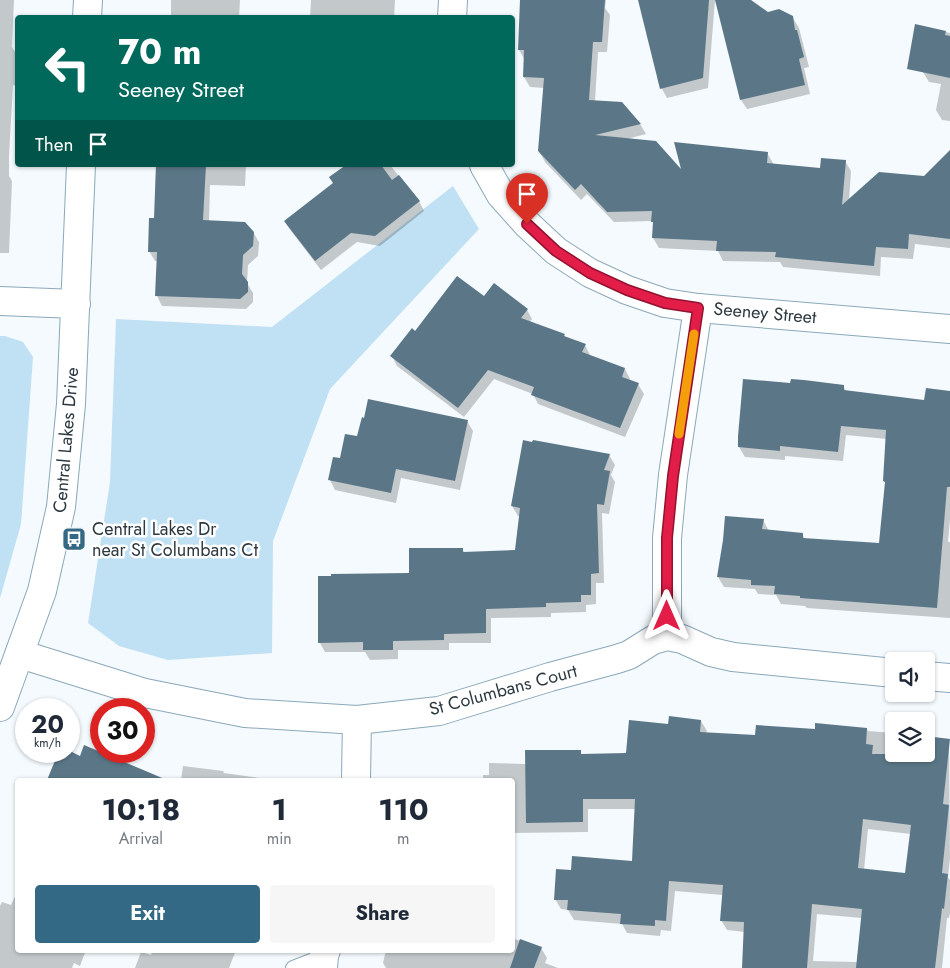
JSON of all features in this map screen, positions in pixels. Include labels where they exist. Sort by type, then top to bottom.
[{"type":"street","points":[[87,15],[88,0]]},
{"type":"street","points":[[452,15],[453,0]]},
{"type":"street","name":"Central Lakes Drive","points":[[0,706],[42,591],[61,507],[71,404],[81,167]]},
{"type":"street","name":"Seeney Street","points":[[485,167],[501,195],[527,224],[556,251],[590,273],[627,290],[665,303],[698,308],[950,329]]},
{"type":"street","points":[[0,301],[76,304]]},
{"type":"street","points":[[698,308],[673,476],[667,538],[668,636],[682,639],[711,652],[732,658],[885,672]]},
{"type":"street","name":"St Columbans Court","points":[[20,654],[145,693],[245,713],[357,720],[439,711],[550,677],[617,659],[629,655],[653,640],[668,636]]},
{"type":"street","points":[[935,677],[950,678]]},
{"type":"street","points":[[356,778],[357,720]]},
{"type":"lane","points":[[293,968],[324,958]]},
{"type":"shaded area","points":[[453,186],[479,229],[330,389],[273,541],[272,653],[168,660],[119,646],[88,623],[110,482],[116,319],[272,327]]},
{"type":"shaded area","points":[[0,336],[23,342],[33,357],[21,524],[0,598]]},
{"type":"building","points":[[520,0],[605,0],[602,42],[593,42],[589,100],[622,102],[641,124],[595,135],[656,141],[681,169],[674,142],[768,152],[767,163],[820,168],[821,158],[846,160],[842,205],[879,172],[924,176],[950,150],[950,239],[909,234],[908,249],[876,247],[874,266],[775,257],[776,252],[716,251],[717,241],[652,238],[652,211],[607,212],[581,184],[575,190],[538,151],[544,78],[523,77],[524,50],[518,50]]},
{"type":"building","points":[[638,0],[709,0],[703,78],[660,89]]},
{"type":"building","points":[[715,0],[751,0],[768,12],[779,9],[793,16],[795,30],[797,30],[804,57],[799,59],[805,85],[740,100]]},
{"type":"building","points":[[915,24],[946,31],[945,35],[950,36],[950,78],[907,69]]},
{"type":"building","points":[[156,167],[206,167],[203,220],[245,222],[254,232],[253,246],[243,255],[242,274],[248,282],[248,292],[240,299],[155,296],[157,252],[148,252],[149,218],[154,218]]},
{"type":"building","points":[[343,167],[382,167],[392,180],[399,175],[420,201],[375,236],[351,233],[315,261],[284,221],[333,183],[329,177]]},
{"type":"building","points":[[457,276],[484,296],[494,283],[528,309],[521,318],[586,344],[582,352],[625,368],[622,377],[639,383],[620,428],[531,395],[534,387],[488,370],[458,408],[390,356],[412,328],[415,331]]},
{"type":"building","points":[[743,379],[790,383],[791,379],[804,380],[844,385],[844,390],[924,400],[926,388],[950,391],[950,487],[947,487],[937,608],[800,598],[800,596],[774,594],[775,586],[751,585],[751,580],[717,577],[725,516],[764,519],[762,529],[803,533],[803,538],[879,543],[885,482],[883,481],[886,430],[841,426],[838,452],[780,446],[780,451],[738,447]]},
{"type":"building","points":[[368,399],[468,420],[455,481],[396,469],[391,493],[328,480],[333,457],[340,458],[345,434],[357,436],[362,417],[364,418]]},
{"type":"building","points":[[523,440],[532,442],[533,440],[610,454],[604,470],[610,471],[604,505],[597,504],[599,573],[591,574],[591,595],[581,595],[581,602],[546,603],[546,607],[486,609],[486,633],[444,634],[444,640],[393,641],[393,650],[363,650],[363,642],[318,643],[318,576],[331,576],[331,574],[409,573],[409,548],[463,548],[463,552],[515,550],[520,508],[511,506]]},
{"type":"building","points":[[669,716],[701,720],[700,732],[755,735],[756,725],[815,729],[815,723],[867,728],[866,744],[873,745],[872,754],[885,754],[885,762],[935,762],[935,737],[950,739],[943,804],[949,805],[942,873],[948,874],[935,968],[856,968],[862,909],[812,904],[807,968],[742,968],[744,922],[720,921],[723,885],[669,881],[666,921],[655,920],[655,926],[620,924],[621,914],[567,910],[568,900],[554,900],[556,869],[571,870],[572,856],[632,861],[635,799],[583,799],[583,822],[526,823],[525,750],[581,750],[581,754],[626,753],[629,720],[668,724]],"holes":[[[863,819],[911,825],[905,873],[858,868]]]},
{"type":"building","points":[[84,745],[90,748],[90,763],[127,763],[162,778],[48,778],[54,763],[80,763],[80,756]]},
{"type":"building","points":[[520,939],[542,947],[534,968],[510,968]]},
{"type":"slow traffic","points":[[679,434],[694,334]]},
{"type":"place","name":"Central Lakes Dr near St Columbans Ct","points":[[74,539]]},
{"type":"route","points":[[527,224],[556,251],[590,273],[627,290],[665,303],[698,308],[673,476],[667,538],[667,616]]}]
